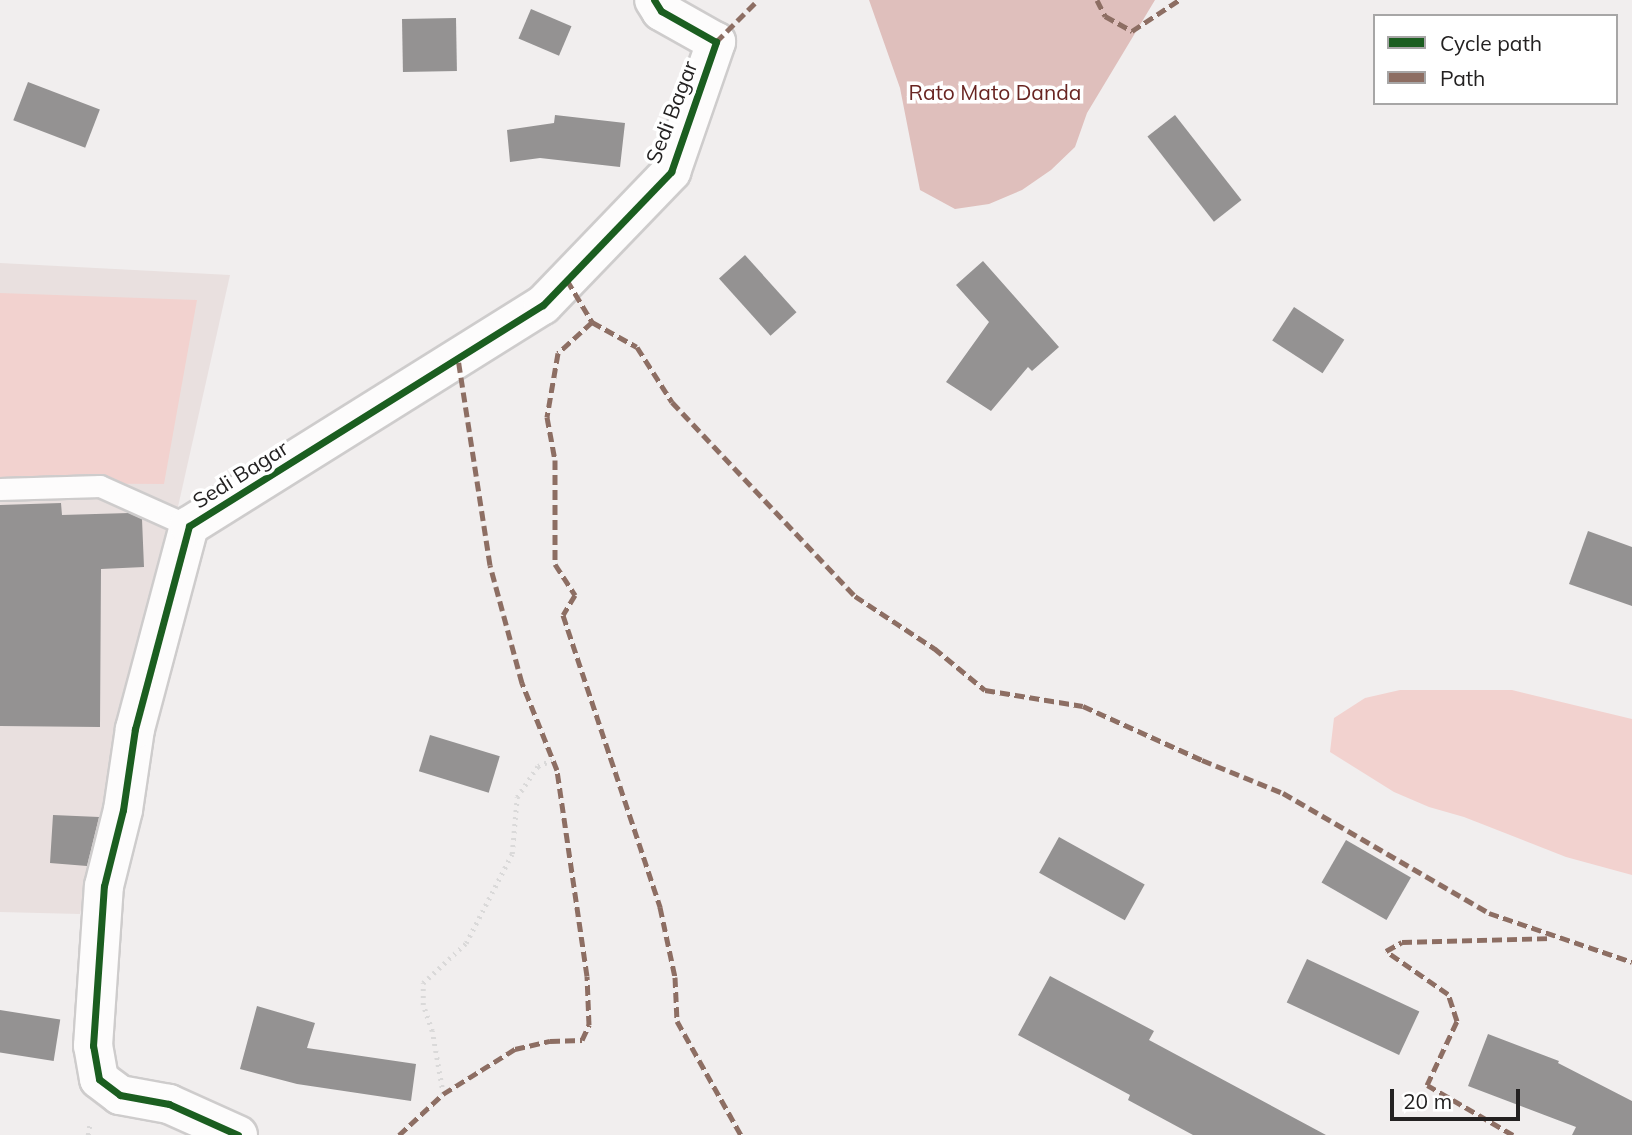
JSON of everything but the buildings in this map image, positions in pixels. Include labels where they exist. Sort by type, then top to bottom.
[{"type":"street","name":"Sedi Bagar","points":[[238,1135],[169,1104],[120,1095],[99,1079],[93,1046],[104,886],[123,810],[135,729],[190,526],[543,305],[671,172],[716,42],[661,11],[654,0]]},
{"type":"lane","points":[[0,489],[100,486],[190,526]]},
{"type":"path","points":[[443,1094],[432,1031],[423,1005],[423,983],[466,943],[512,854],[517,797],[538,766],[552,760]]},
{"type":"shaded area","points":[[0,263],[230,275],[160,587],[80,914],[0,912]]},
{"type":"shaded area","points":[[0,293],[197,300],[164,484],[0,483]]},
{"type":"shaded area","points":[[1400,690],[1512,690],[1632,719],[1632,875],[1566,857],[1464,817],[1429,807],[1394,792],[1330,752],[1334,718],[1365,698]]},
{"type":"green space","name":"Rato Mato Danda","points":[[869,0],[1155,0],[1087,113],[1075,147],[1051,170],[1022,190],[989,204],[955,209],[920,190],[900,88]]},
{"type":"marked path","points":[[716,42],[758,0]]},
{"type":"marked path","points":[[1097,0],[1105,16],[1132,31],[1179,0]]},
{"type":"marked path","points":[[567,280],[592,322],[558,353],[547,417],[555,460],[555,564],[575,595],[563,615],[660,907],[675,977],[677,1021],[741,1135]]},
{"type":"marked path","points":[[592,322],[637,347],[672,402],[855,596],[934,648],[985,690],[1083,706],[1283,793],[1489,913],[1632,962]]},
{"type":"marked path","points":[[399,1135],[443,1094],[515,1049],[550,1041],[582,1040],[589,1025],[587,976],[557,770],[522,683],[490,565],[458,359]]},
{"type":"marked path","points":[[1513,1135],[1427,1085],[1457,1021],[1448,994],[1386,951],[1402,942],[1550,938]]},
{"type":"cycle path","points":[[238,1135],[169,1104],[120,1095],[99,1079],[93,1046],[104,886],[123,810],[135,729],[189,526],[543,305],[671,172],[716,42],[661,11],[654,0]]}]
